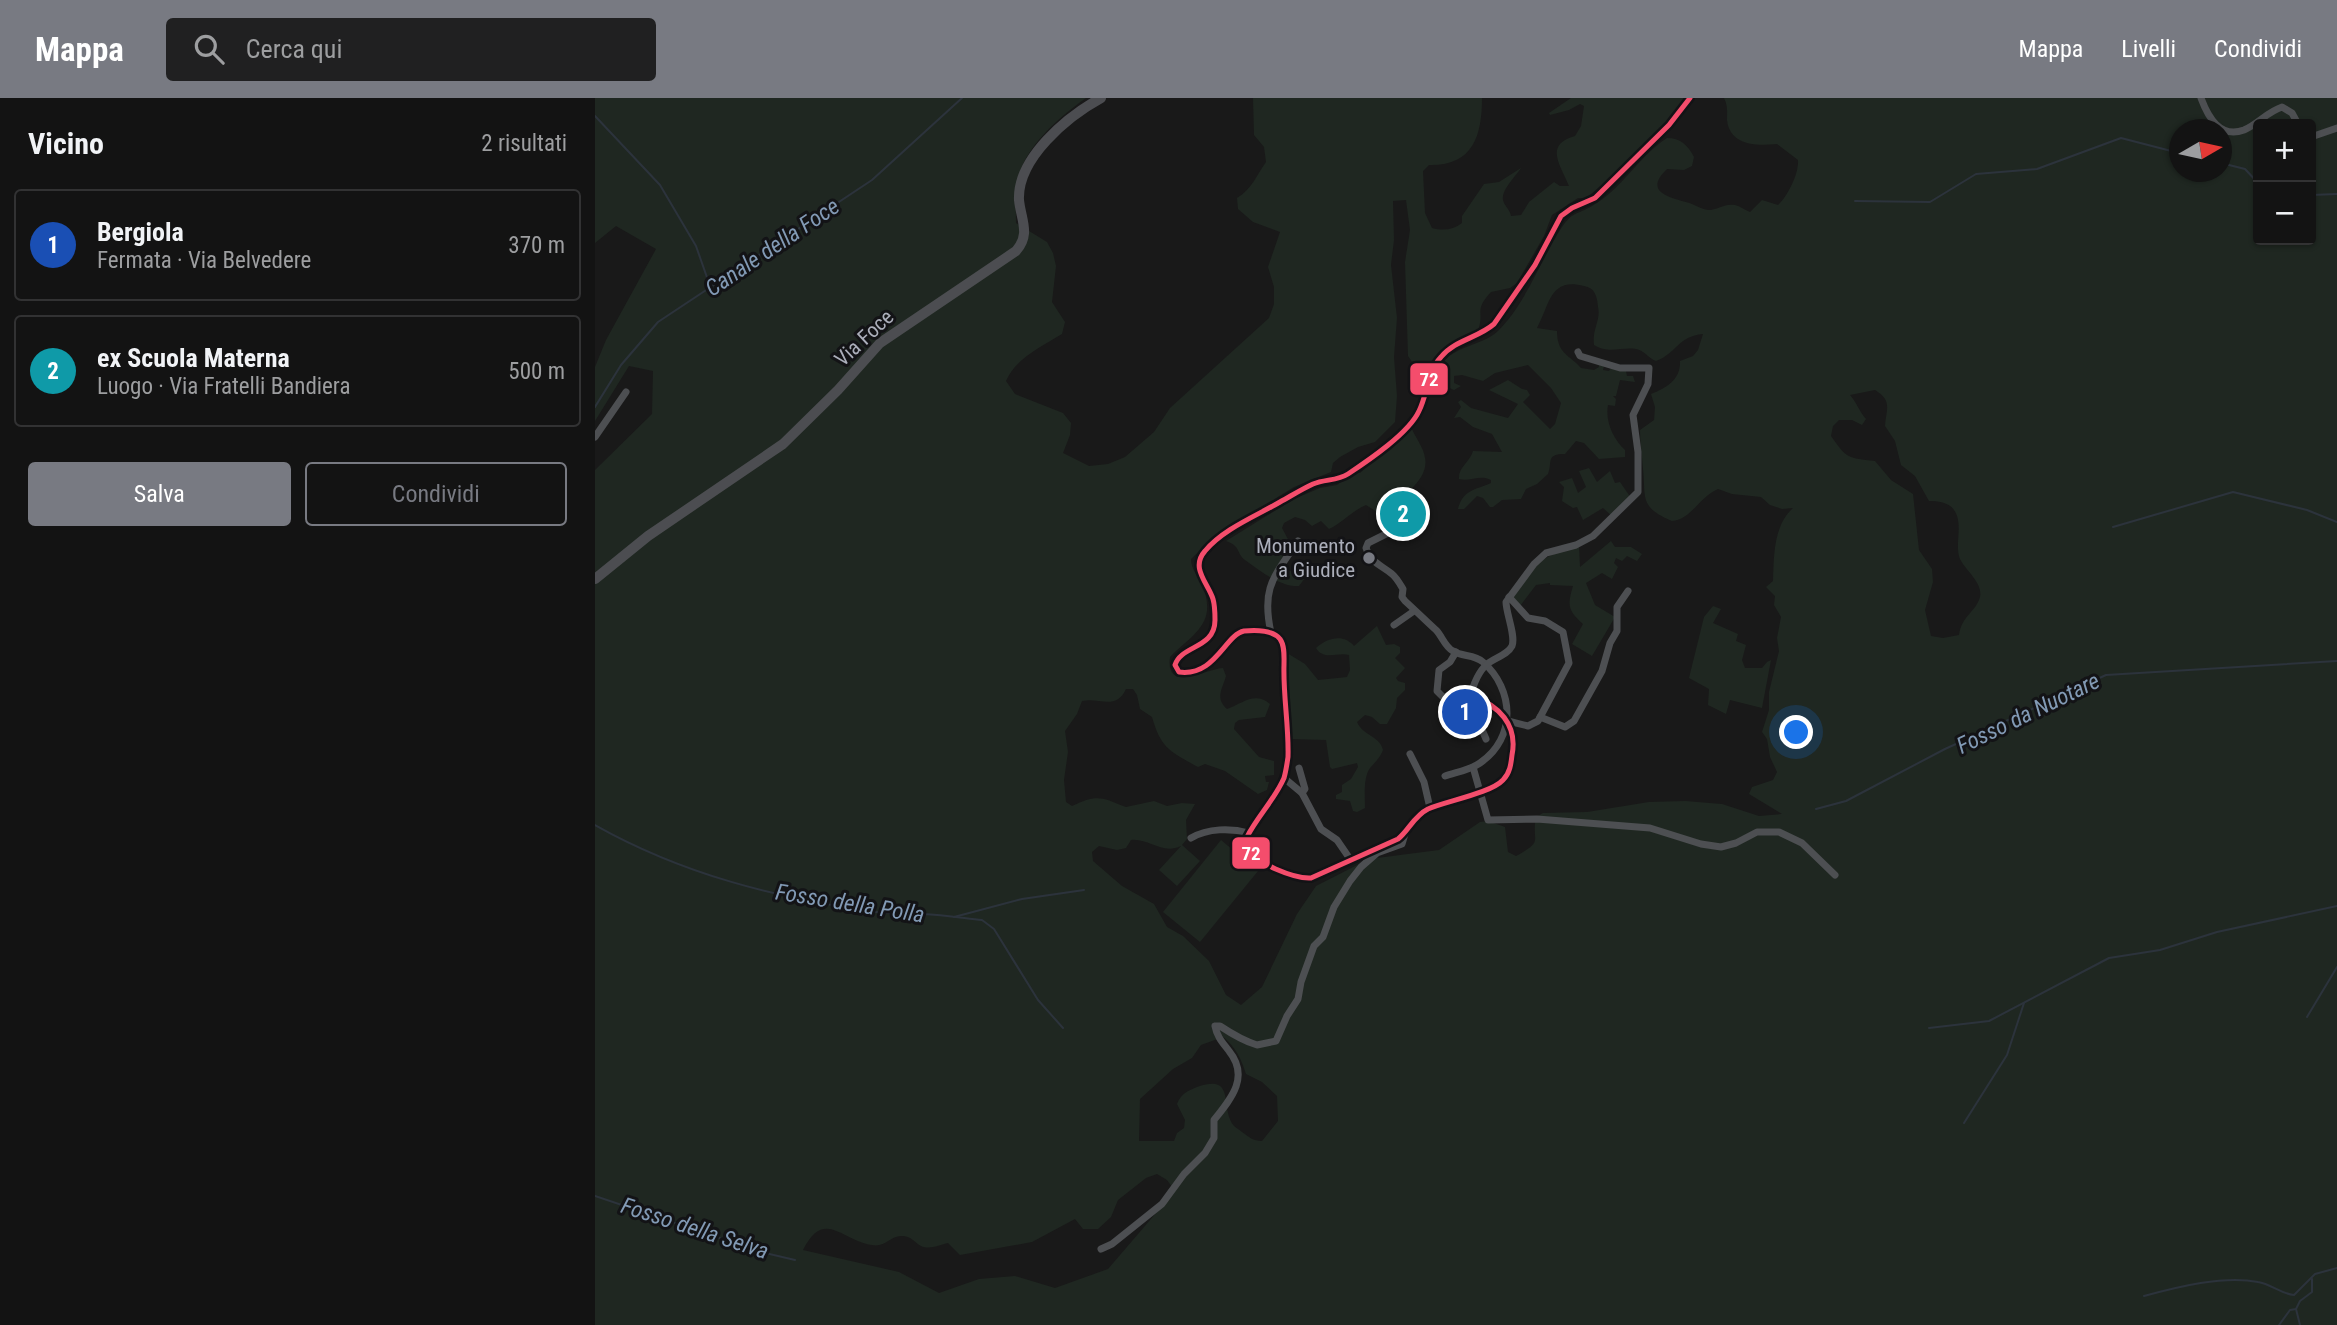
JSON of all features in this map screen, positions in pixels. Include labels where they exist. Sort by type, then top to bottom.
[{"type":"main road","name":"Via Foce","points":[[595,579],[648,536],[783,444],[838,390],[880,343],[1016,251],[1022,244],[1025,233],[1019,199],[1027,170],[1060,125],[1101,98]]},
{"type":"street","points":[[1400,527],[1368,543],[1366,548],[1377,566],[1395,577],[1403,589],[1402,597],[1452,651],[1486,664],[1506,697],[1508,721],[1514,741],[1509,771],[1500,783],[1430,808],[1416,818],[1405,833],[1387,845],[1350,859],[1318,876],[1296,877],[1252,857],[1246,843],[1249,833],[1283,778],[1288,758],[1282,641],[1271,633],[1241,632],[1236,634],[1219,656],[1193,671],[1179,672],[1175,665],[1180,656],[1210,637],[1215,626],[1213,601],[1198,567],[1204,551],[1234,529],[1314,484],[1345,476],[1406,427],[1421,408],[1431,372],[1439,358],[1449,348],[1495,324],[1535,265],[1561,216],[1595,198],[1605,189],[1669,125],[1690,98]]},
{"type":"street","points":[[2201,98],[2209,118],[2218,127],[2244,130],[2253,124]]},
{"type":"street","points":[[2260,119],[2282,107],[2292,113],[2295,119]]},
{"type":"street","points":[[2316,135],[2337,128]]},
{"type":"street","points":[[1466,712],[1471,692],[1486,664],[1506,653],[1513,644],[1506,606],[1509,597],[1546,552],[1586,540],[1636,495],[1640,485],[1633,415],[1646,390],[1649,371],[1647,367],[1620,368],[1580,356],[1577,352]]},
{"type":"street","points":[[595,437],[626,392]]},
{"type":"street","points":[[1271,633],[1267,602],[1271,581],[1298,541]]},
{"type":"street","points":[[1540,717],[1565,727],[1574,721],[1602,671],[1610,643],[1617,631],[1617,607],[1628,591]]},
{"type":"street","points":[[1471,692],[1489,703],[1508,721],[1528,726],[1540,717],[1569,663],[1563,632],[1545,621],[1528,618],[1509,597]]},
{"type":"street","points":[[1394,625],[1414,611]]},
{"type":"street","points":[[1447,697],[1437,691],[1439,670],[1450,662],[1456,652]]},
{"type":"street","points":[[1445,776],[1485,760],[1497,745],[1508,721]]},
{"type":"street","points":[[1480,726],[1486,738]]},
{"type":"street","points":[[1410,754],[1424,782],[1430,808]]},
{"type":"street","points":[[1473,767],[1488,820],[1537,819],[1650,828],[1701,844],[1721,847],[1737,843],[1757,832],[1779,832],[1802,842],[1835,875]]},
{"type":"street","points":[[1299,768],[1305,789],[1302,793]]},
{"type":"street","points":[[1283,778],[1302,793],[1321,829],[1337,840],[1350,859]]},
{"type":"street","points":[[1191,838],[1199,833],[1234,829],[1249,833]]},
{"type":"street","points":[[1101,1249],[1112,1244],[1162,1204],[1184,1174],[1205,1153],[1213,1138],[1214,1120],[1230,1102],[1239,1077],[1235,1060],[1216,1034],[1215,1026],[1257,1045],[1276,1041],[1287,1016],[1299,999],[1301,982],[1314,946],[1323,937],[1334,907],[1361,867],[1377,853],[1402,844],[1405,833]]},
{"type":"shaded area","points":[[595,98],[1086,98],[1043,135],[1026,158],[1021,170],[1016,188],[1016,223],[1047,242],[1053,253],[1056,266],[1052,302],[1065,322],[1062,334],[1023,359],[1006,381],[1015,394],[1063,413],[1071,423],[1070,435],[1063,453],[1089,466],[1108,464],[1125,457],[1154,432],[1170,408],[1269,318],[1274,304],[1274,287],[1268,267],[1280,232],[1253,222],[1238,209],[1237,198],[1250,186],[1266,162],[1264,147],[1254,135],[1253,98],[1482,98],[1480,125],[1472,146],[1456,160],[1429,165],[1423,171],[1425,213],[1432,228],[1444,230],[1462,223],[1462,216],[1484,184],[1499,182],[1521,168],[1503,196],[1511,216],[1521,215],[1529,202],[1554,182],[1560,186],[1569,186],[1559,163],[1557,150],[1565,140],[1575,136],[1581,126],[1584,106],[1580,104],[1569,110],[1550,115],[1549,113],[1571,98],[1687,98],[1655,135],[1602,185],[1586,198],[1578,198],[1552,215],[1544,236],[1517,283],[1510,288],[1491,292],[1482,303],[1478,330],[1442,351],[1426,373],[1417,369],[1408,356],[1405,262],[1410,230],[1406,200],[1393,201],[1394,240],[1391,265],[1397,318],[1394,357],[1397,396],[1395,422],[1375,442],[1358,447],[1340,457],[1333,463],[1331,472],[1294,487],[1217,534],[1191,559],[1202,584],[1207,609],[1195,634],[1170,657],[1170,668],[1180,677],[1223,668],[1226,676],[1220,697],[1227,709],[1254,698],[1270,704],[1265,717],[1239,720],[1234,729],[1259,757],[1274,761],[1274,775],[1265,776],[1266,782],[1269,782],[1267,790],[1258,794],[1225,771],[1205,764],[1198,767],[1174,753],[1163,743],[1152,717],[1140,709],[1133,689],[1126,689],[1117,700],[1082,701],[1065,731],[1068,752],[1064,780],[1066,802],[1072,806],[1093,798],[1126,807],[1154,801],[1167,806],[1195,804],[1186,820],[1187,839],[1182,845],[1200,861],[1177,886],[1159,870],[1181,846],[1168,849],[1144,841],[1131,840],[1126,848],[1117,850],[1099,846],[1092,852],[1093,861],[1122,886],[1154,904],[1167,927],[1183,936],[1209,961],[1226,995],[1241,1005],[1262,987],[1297,914],[1316,886],[1369,859],[1439,850],[1480,822],[1488,821],[1505,827],[1508,852],[1516,856],[1534,843],[1536,817],[1543,813],[1587,812],[1649,802],[1685,801],[1722,804],[1759,816],[1782,814],[1749,794],[1752,787],[1773,780],[1777,772],[1770,757],[1767,739],[1762,732],[1769,710],[1769,692],[1779,651],[1777,638],[1781,617],[1774,605],[1775,596],[1766,587],[1773,581],[1778,533],[1786,515],[1793,508],[1782,509],[1770,505],[1761,497],[1732,494],[1718,489],[1685,516],[1672,521],[1654,511],[1645,495],[1640,430],[1654,420],[1655,407],[1651,394],[1672,382],[1678,373],[1680,361],[1693,356],[1703,334],[1688,338],[1656,361],[1636,349],[1599,348],[1594,345],[1599,312],[1595,293],[1588,287],[1573,284],[1558,289],[1537,328],[1557,331],[1559,345],[1581,368],[1594,370],[1599,367],[1598,362],[1604,366],[1603,370],[1609,371],[1611,368],[1626,371],[1627,376],[1633,376],[1635,382],[1620,380],[1616,396],[1613,396],[1616,399],[1615,406],[1608,405],[1607,411],[1611,429],[1625,450],[1625,457],[1599,459],[1584,443],[1576,441],[1565,454],[1552,457],[1548,474],[1526,489],[1521,499],[1502,500],[1490,507],[1483,498],[1477,496],[1464,509],[1458,509],[1463,497],[1491,483],[1491,480],[1483,478],[1459,479],[1460,471],[1473,451],[1502,452],[1492,434],[1473,427],[1460,417],[1454,418],[1461,407],[1458,402],[1461,400],[1471,408],[1508,418],[1518,404],[1489,390],[1508,380],[1527,390],[1530,395],[1523,402],[1550,429],[1555,424],[1561,403],[1551,388],[1528,365],[1495,373],[1483,381],[1462,375],[1454,376],[1454,383],[1461,386],[1454,390],[1439,379],[1438,372],[1442,363],[1456,352],[1491,337],[1498,331],[1517,307],[1566,222],[1612,191],[1657,145],[1667,138],[1676,139],[1686,146],[1694,157],[1692,166],[1684,170],[1667,169],[1660,177],[1657,184],[1663,194],[1706,210],[1731,205],[1750,212],[1762,200],[1778,205],[1782,201],[1795,178],[1798,160],[1777,144],[1753,144],[1733,135],[1729,129],[1724,98],[2337,98],[2337,1325],[595,1325],[595,470],[652,414],[653,371],[629,366],[595,421],[595,367],[606,340],[656,249],[616,226],[595,243]],"holes":[[[1875,390],[1886,402],[1885,426],[1895,441],[1901,465],[1915,476],[1929,501],[1949,505],[1957,516],[1958,553],[1977,582],[1980,592],[1978,602],[1963,623],[1959,635],[1943,638],[1931,636],[1925,610],[1933,582],[1932,569],[1919,550],[1913,494],[1891,480],[1875,461],[1849,456],[1831,436],[1833,426],[1839,420],[1852,420],[1862,425],[1866,419],[1850,395]],[[1223,1037],[1237,1054],[1246,1074],[1262,1082],[1277,1096],[1278,1121],[1262,1141],[1251,1138],[1234,1126],[1222,1088],[1209,1084],[1182,1095],[1177,1104],[1185,1120],[1184,1128],[1177,1133],[1174,1141],[1139,1141],[1140,1099],[1173,1069],[1192,1058],[1201,1045]],[[1157,1174],[1167,1180],[1175,1191],[1108,1269],[1055,1288],[1015,1276],[979,1279],[939,1293],[899,1272],[803,1250],[818,1231],[826,1229],[872,1245],[881,1245],[902,1236],[924,1247],[948,1243],[960,1255],[1032,1242],[1075,1219],[1083,1229],[1098,1229],[1111,1217],[1118,1200],[1146,1178]]]},
{"type":"shaded area","points":[[1411,427],[1423,450],[1425,467],[1417,483],[1402,497],[1377,512],[1366,505],[1329,529],[1321,521],[1312,526],[1295,517],[1284,523],[1282,528],[1290,543],[1281,564],[1305,578],[1299,586],[1285,584],[1264,573],[1226,541],[1294,499],[1320,488],[1337,485],[1357,470],[1360,473]]},
{"type":"shaded area","points":[[1589,468],[1597,482],[1610,471],[1615,483],[1620,482],[1631,498],[1612,516],[1603,508],[1583,520],[1577,507],[1573,508],[1562,501],[1564,487],[1559,482],[1572,478],[1578,493],[1586,487],[1579,471]]},
{"type":"shaded area","points":[[1611,541],[1615,547],[1631,547],[1642,554],[1637,561],[1627,556],[1622,561],[1616,558],[1614,563],[1618,567],[1612,579],[1602,573],[1586,583],[1595,605],[1615,617],[1592,656],[1572,644],[1583,624],[1570,607],[1573,586],[1550,583],[1536,585],[1520,606],[1511,597],[1533,569],[1546,558],[1579,546],[1580,567]]},
{"type":"shaded area","points":[[1713,606],[1721,609],[1713,623],[1738,634],[1736,641],[1746,645],[1742,660],[1745,668],[1762,668],[1771,660],[1762,708],[1730,700],[1726,714],[1708,705],[1709,689],[1689,678],[1704,617]]},
{"type":"shaded area","points":[[1377,626],[1386,645],[1394,644],[1400,647],[1400,653],[1395,658],[1405,668],[1396,678],[1405,683],[1405,690],[1397,698],[1396,708],[1387,724],[1380,724],[1365,715],[1357,722],[1383,750],[1366,777],[1365,808],[1357,812],[1353,811],[1350,801],[1336,799],[1336,795],[1342,792],[1342,785],[1351,779],[1358,767],[1357,763],[1332,769],[1326,740],[1290,739],[1287,653],[1305,664],[1318,680],[1347,677],[1350,670],[1349,655],[1327,655],[1316,648],[1336,638],[1346,640],[1354,646]]},
{"type":"shaded area","points":[[1221,840],[1258,871],[1200,942],[1163,912]]},
{"type":"waterway","name":"Canale della Foce","points":[[595,407],[621,365],[658,322],[872,180],[962,98]]},
{"type":"waterway","points":[[595,116],[660,185],[696,246],[710,286]]},
{"type":"waterway","points":[[1855,201],[1930,202],[1976,174],[2037,169],[2121,138],[2169,150]]},
{"type":"waterway","points":[[2232,166],[2245,169],[2257,182]]},
{"type":"waterway","points":[[2316,195],[2337,194]]},
{"type":"waterway","points":[[2113,527],[2233,492],[2307,510],[2337,522]]},
{"type":"waterway","name":"Fosso da Nuotare","points":[[1816,809],[1846,801],[1945,749],[2106,675],[2337,661]]},
{"type":"waterway","name":"Fosso della Polla","points":[[595,825],[662,857],[731,882],[766,891],[875,912],[930,914],[982,920],[994,929],[1038,1000],[1063,1028]]},
{"type":"waterway","points":[[954,917],[1022,899],[1084,890]]},
{"type":"waterway","points":[[1929,1028],[1989,1021],[2109,958],[2160,950],[2217,932],[2337,906]]},
{"type":"waterway","points":[[2307,1017],[2337,967]]},
{"type":"waterway","points":[[1964,1123],[2007,1055],[2024,1003]]},
{"type":"waterway","name":"Fosso della Selva","points":[[595,1196],[761,1252],[795,1260]]},
{"type":"waterway","points":[[2144,1296],[2186,1286],[2230,1280],[2263,1283],[2294,1295],[2315,1274],[2337,1268]]},
{"type":"waterway","points":[[2279,1325],[2290,1310],[2296,1309],[2300,1301],[2312,1292],[2312,1279]]},
{"type":"waterway","points":[[2296,1309],[2300,1325]]},
{"type":"transit line","name":"72","points":[[1471,696],[1498,711],[1512,734],[1511,765],[1497,785],[1428,809],[1419,815],[1398,839],[1311,878],[1295,876],[1266,864],[1251,854],[1247,848],[1247,837],[1280,786],[1286,770],[1288,745],[1283,648],[1280,639],[1273,634],[1244,631],[1237,634],[1202,668],[1179,672],[1175,665],[1178,659],[1204,642],[1214,629],[1214,604],[1201,575],[1201,557],[1212,543],[1230,530],[1313,484],[1348,474],[1398,437],[1419,411],[1436,363],[1447,351],[1494,324],[1535,265],[1561,216],[1595,198],[1669,125],[1690,98]]},
{"type":"place","name":"ex Scuola Materna","points":[[1403,514]]},
{"type":"place","name":"Monumento a Giudice","points":[[1369,558]]},
{"type":"place","name":"Bergiola","points":[[1465,712]]}]
